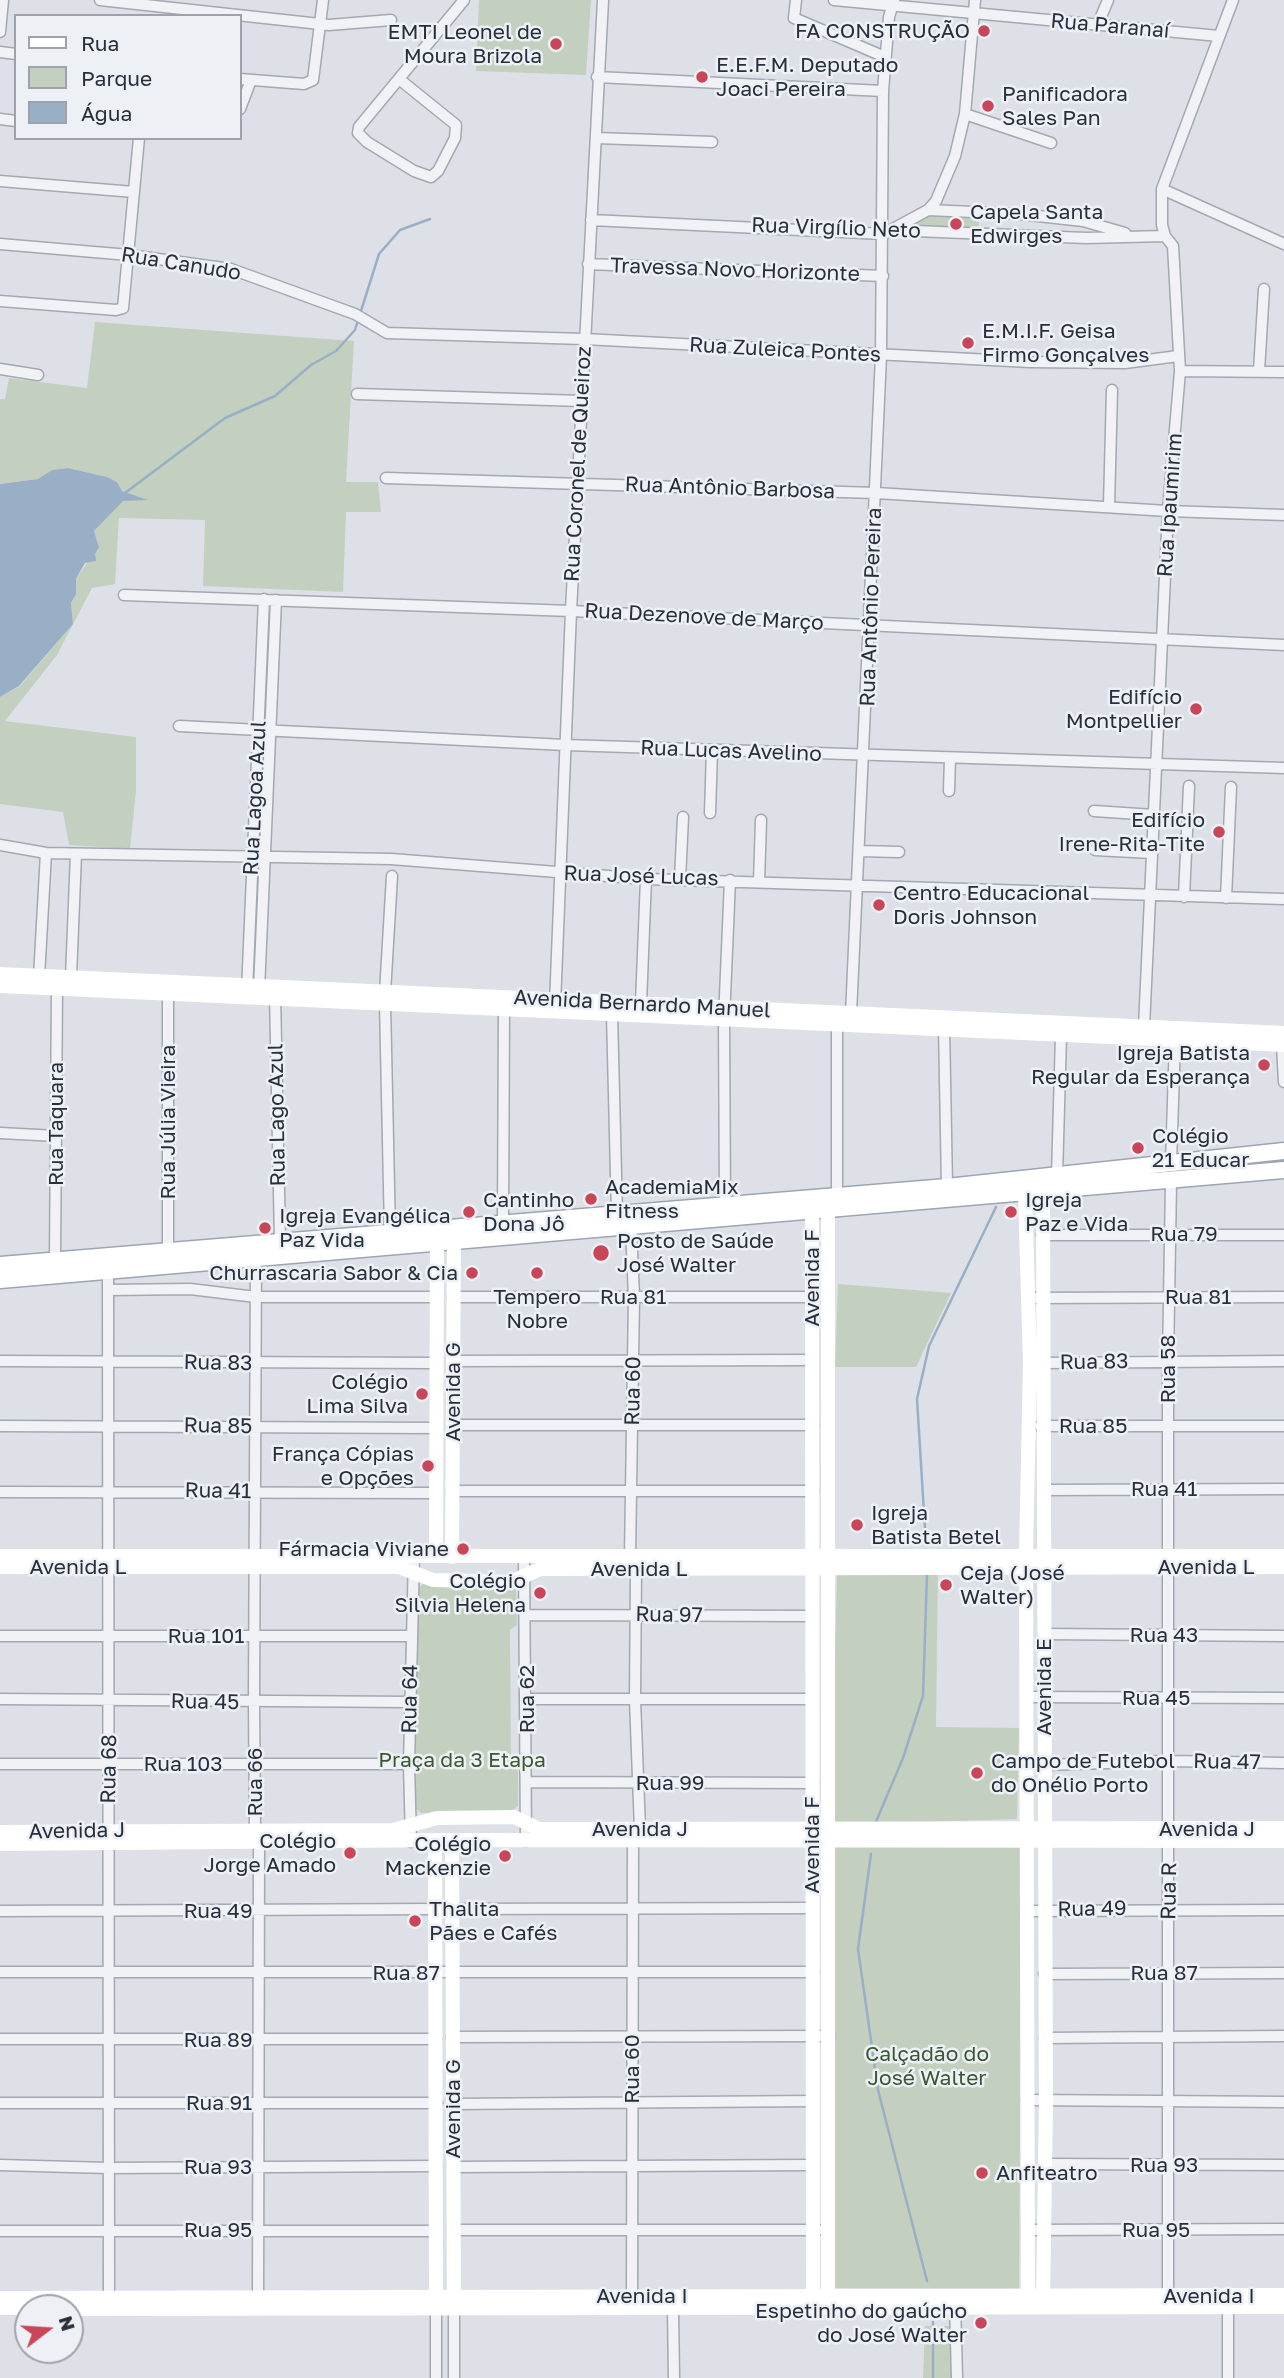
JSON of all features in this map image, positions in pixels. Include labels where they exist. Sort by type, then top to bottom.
[{"type":"main road","points":[[674,1216],[725,1204],[826,1204],[947,1187],[1284,1151]]},
{"type":"main road","points":[[454,1234],[503,1222],[617,1214],[648,1218],[826,1204],[1043,1193],[1284,1171]]},
{"type":"main road","points":[[0,1280],[256,1257],[437,1235],[631,1227],[648,1218]]},
{"type":"main road","points":[[0,1265],[390,1232],[437,1235]]},
{"type":"street","points":[[0,32],[3,0]]},
{"type":"street","points":[[100,0],[226,14]]},
{"type":"street","points":[[242,79],[304,84],[313,80],[323,0]]},
{"type":"street","points":[[400,79],[456,125],[455,138],[438,172],[431,177],[414,171],[367,142],[358,132],[400,79],[464,0]]},
{"type":"street","name":"Rua Coronel de Queiroz","points":[[555,1005],[571,611],[603,0]]},
{"type":"street","points":[[796,0],[794,18],[885,57]]},
{"type":"street","name":"Rua Paranaí","points":[[834,0],[893,3],[974,14],[1219,36]]},
{"type":"street","points":[[887,232],[928,210],[936,201],[955,156],[965,114],[975,0]]},
{"type":"street","points":[[1098,24],[1108,0]]},
{"type":"street","name":"Rua Ipaumirim","points":[[1144,1027],[1168,512],[1180,371],[1173,246],[1165,236],[1162,188],[1233,0]]},
{"type":"street","name":"Rua Antônio Pereira","points":[[851,1014],[865,756],[883,276],[887,232],[883,91],[893,3]]},
{"type":"street","points":[[242,16],[337,26],[391,20]]},
{"type":"street","points":[[597,77],[883,91]]},
{"type":"street","points":[[242,104],[251,80]]},
{"type":"street","points":[[965,114],[1051,144]]},
{"type":"street","points":[[596,138],[712,142]]},
{"type":"street","points":[[0,301],[116,310],[124,304],[139,140]]},
{"type":"street","points":[[0,181],[134,192]]},
{"type":"street","points":[[1162,188],[1284,244]]},
{"type":"street","points":[[928,210],[1020,214],[1083,221],[1132,236]]},
{"type":"street","name":"Rua Virgílio Neto","points":[[591,220],[1086,238],[1165,236]]},
{"type":"street","name":"Rua Canudo","points":[[0,244],[208,264],[247,274],[355,314],[379,330],[392,333]]},
{"type":"street","name":"Travessa Novo Horizonte","points":[[588,264],[883,276]]},
{"type":"street","points":[[1259,371],[1264,289]]},
{"type":"street","name":"Rua Zuleica Pontes","points":[[392,333],[584,339],[881,356],[1125,363],[1178,356]]},
{"type":"street","points":[[0,369],[38,374]]},
{"type":"street","points":[[1180,371],[1284,372]]},
{"type":"street","points":[[1109,506],[1112,390]]},
{"type":"street","points":[[357,394],[582,401]]},
{"type":"street","name":"Rua Antônio Barbosa","points":[[386,478],[876,493],[1109,506],[1168,512],[1284,515]]},
{"type":"street","name":"Rua Dezenove de Março","points":[[124,594],[571,611],[1284,645]]},
{"type":"street","name":"Rua Lagoa Azul","points":[[253,992],[253,856],[264,600]]},
{"type":"street","name":"Rua Lagoa Azul","points":[[253,992],[266,856],[276,600]]},
{"type":"street","name":"Rua Lucas Avelino","points":[[179,726],[259,728],[565,746],[1284,768]]},
{"type":"street","points":[[710,813],[712,750]]},
{"type":"street","points":[[949,791],[950,758]]},
{"type":"street","points":[[1184,897],[1189,786]]},
{"type":"street","points":[[1226,898],[1231,787]]},
{"type":"street","points":[[1094,811],[1154,815]]},
{"type":"street","points":[[680,879],[684,817]]},
{"type":"street","points":[[759,882],[761,820]]},
{"type":"street","name":"Rua José Lucas","points":[[0,845],[46,853],[391,859],[646,879],[1150,897],[1284,899]]},
{"type":"street","points":[[1095,850],[1152,853]]},
{"type":"street","points":[[859,851],[899,852]]},
{"type":"street","points":[[39,977],[46,853]]},
{"type":"street","points":[[71,977],[76,854]]},
{"type":"street","points":[[390,1232],[385,998],[392,876]]},
{"type":"street","points":[[641,1003],[646,879]]},
{"type":"street","points":[[725,1204],[724,1013],[730,880]]},
{"type":"street","name":"Avenida Bernardo Manuel","points":[[0,974],[71,977],[169,994],[253,992]]},
{"type":"street","name":"Avenida Bernardo Manuel","points":[[0,986],[134,986],[555,1005],[641,1003],[837,1026],[944,1024],[1089,1031],[1175,1040],[1283,1041]]},
{"type":"street","name":"Rua Taquara","points":[[55,1260],[57,988]]},
{"type":"street","name":"Rua Lago Azul","points":[[275,993],[280,1241]]},
{"type":"street","name":"Rua Júlia Vieira","points":[[168,1250],[169,994]]},
{"type":"street","name":"Avenida Bernardo Manuel","points":[[459,1001],[504,1010],[555,1005],[612,1014],[851,1014],[1061,1035],[1144,1027],[1283,1041]]},
{"type":"street","points":[[503,1222],[504,1010]]},
{"type":"street","points":[[612,1014],[617,1214]]},
{"type":"street","points":[[826,1204],[837,1026],[851,1014]]},
{"type":"street","points":[[944,1024],[947,1187]]},
{"type":"street","points":[[1057,1176],[1061,1035]]},
{"type":"street","points":[[1171,1163],[1175,1040]]},
{"type":"street","points":[[1283,1041],[1284,1082]]},
{"type":"street","points":[[0,1133],[57,1136]]},
{"type":"street","name":"Rua 58","points":[[1168,1561],[1168,1234],[1171,1182]]},
{"type":"street","name":"Avenida E","points":[[1036,1298],[1043,1193]]},
{"type":"street","name":"Avenida E","points":[[1025,1194],[1036,1298],[1037,1363],[1044,1426],[1046,2101],[1044,2230],[1036,2301]]},
{"type":"street","name":"Avenida F","points":[[820,2230],[813,2165],[813,2101],[821,2036],[813,1972],[813,1909],[820,1835],[813,1783],[812,1297],[826,1204]]},
{"type":"street","name":"Avenida F","points":[[820,2301],[820,1835],[829,1562],[826,1204]]},
{"type":"street","name":"Rua 60","points":[[631,1227],[634,1362],[630,1490],[624,1562],[635,1614],[639,1783],[628,1835],[631,1910],[632,2296]]},
{"type":"street","name":"Avenida G","points":[[452,1557],[454,1234]]},
{"type":"street","name":"Avenida G","points":[[436,1556],[437,1235]]},
{"type":"street","name":"Rua 79","points":[[1042,1235],[1284,1235]]},
{"type":"street","name":"Rua 66","points":[[256,1257],[254,1702],[258,1973],[258,2302]]},
{"type":"street","name":"Rua 68","points":[[108,1270],[109,2303]]},
{"type":"street","points":[[108,1290],[190,1289],[256,1297],[436,1297]]},
{"type":"street","name":"Rua 81","points":[[453,1297],[812,1297]]},
{"type":"street","name":"Rua 81","points":[[1036,1298],[1284,1297]]},
{"type":"street","name":"Rua 83","points":[[0,1360],[256,1364],[435,1363]]},
{"type":"street","points":[[454,1361],[812,1360]]},
{"type":"street","name":"Rua 83","points":[[1037,1363],[1284,1361]]},
{"type":"street","name":"Avenida E","points":[[1036,2301],[1028,2230],[1026,1561],[1028,1428],[1037,1363]]},
{"type":"street","points":[[454,1425],[813,1425]]},
{"type":"street","name":"Rua 85","points":[[0,1426],[436,1428]]},
{"type":"street","name":"Rua 85","points":[[1028,1428],[1284,1426]]},
{"type":"street","name":"Rua 41","points":[[1044,1490],[1284,1489]]},
{"type":"street","points":[[452,1491],[813,1491]]},
{"type":"street","name":"Rua 41","points":[[0,1492],[436,1493]]},
{"type":"street","name":"Avenida L","points":[[0,1556],[399,1567],[433,1580],[511,1581],[540,1569],[624,1562]]},
{"type":"street","name":"Avenida L","points":[[256,1562],[414,1556],[624,1562],[829,1562],[1168,1561],[1284,1556]]},
{"type":"street","name":"Rua 64","points":[[411,1834],[409,1764],[414,1556]]},
{"type":"street","name":"Rua 62","points":[[524,1558],[526,1841]]},
{"type":"street","name":"Avenida L","points":[[0,1567],[108,1561]]},
{"type":"street","name":"Avenida L","points":[[1168,1561],[1284,1567]]},
{"type":"street","name":"Rua R","points":[[1168,1561],[1168,2296]]},
{"type":"street","name":"Rua 97","points":[[526,1615],[813,1616]]},
{"type":"street","name":"Rua 43","points":[[1044,1634],[1284,1636]]},
{"type":"street","name":"Rua 101","points":[[0,1636],[411,1636]]},
{"type":"street","name":"Rua 45","points":[[1028,1697],[1284,1698]]},
{"type":"street","name":"Rua 45","points":[[0,1699],[410,1702]]},
{"type":"street","points":[[527,1699],[812,1699]]},
{"type":"street","name":"Rua 47","points":[[1045,1765],[1284,1763]]},
{"type":"street","name":"Rua 103","points":[[0,1764],[409,1764]]},
{"type":"street","name":"Rua 99","points":[[527,1782],[813,1783]]},
{"type":"street","name":"Avenida J","points":[[411,1834],[437,1818],[514,1818],[539,1829],[628,1835]]},
{"type":"street","name":"Avenida J","points":[[1170,1836],[1284,1828]]},
{"type":"street","name":"Avenida J","points":[[0,1832],[108,1837],[411,1834],[435,1841],[526,1841],[628,1835],[1045,1834],[1284,1841]]},
{"type":"street","name":"Avenida J","points":[[0,1844],[108,1837]]},
{"type":"street","name":"Avenida G","points":[[452,1840],[454,2378]]},
{"type":"street","name":"Avenida G","points":[[435,1841],[436,2378]]},
{"type":"street","name":"Rua 49","points":[[1027,1911],[1168,1908],[1284,1910]]},
{"type":"street","name":"Rua 49","points":[[0,1911],[435,1909]]},
{"type":"street","points":[[453,1909],[813,1909]]},
{"type":"street","name":"Rua 87","points":[[0,1972],[813,1972]]},
{"type":"street","name":"Rua 87","points":[[1044,1974],[1284,1973]]},
{"type":"street","points":[[452,2037],[821,2036]]},
{"type":"street","points":[[1045,2038],[1284,2036]]},
{"type":"street","name":"Rua 89","points":[[0,2039],[436,2039]]},
{"type":"street","points":[[1027,2100],[1284,2102]]},
{"type":"street","points":[[453,2104],[813,2101]]},
{"type":"street","name":"Rua 91","points":[[0,2103],[437,2103]]},
{"type":"street","name":"Rua 93","points":[[1045,2164],[1284,2165]]},
{"type":"street","name":"Rua 93","points":[[0,2165],[108,2168],[436,2166]]},
{"type":"street","points":[[453,2167],[813,2165]]},
{"type":"street","points":[[454,2230],[820,2230]]},
{"type":"street","name":"Rua 95","points":[[1028,2230],[1284,2230]]},
{"type":"street","name":"Rua 95","points":[[0,2231],[436,2231]]},
{"type":"street","name":"Avenida I","points":[[454,2302],[632,2296],[820,2301],[1228,2301],[1284,2295]]},
{"type":"street","name":"Avenida I","points":[[1036,2301],[1168,2296],[1284,2307]]},
{"type":"street","name":"Avenida I","points":[[0,2298],[109,2303],[454,2302],[673,2309],[820,2301]]},
{"type":"street","points":[[1228,2301],[1228,2378]]},
{"type":"street","points":[[955,2302],[957,2378]]},
{"type":"street","name":"Avenida I","points":[[84,2307],[109,2303]]},
{"type":"street","points":[[673,2309],[674,2378]]},
{"type":"green space","points":[[479,0],[591,0],[586,75],[476,71]]},
{"type":"green space","points":[[930,211],[979,214],[979,229],[918,227],[916,222]]},
{"type":"green space","points":[[95,322],[354,341],[346,482],[378,482],[381,512],[346,512],[343,592],[203,586],[205,520],[119,518],[115,584],[92,588],[57,655],[5,721],[136,737],[136,791],[130,849],[69,845],[63,812],[0,804],[0,697],[20,686],[73,624],[71,603],[76,594],[76,579],[99,546],[94,531],[122,501],[145,499],[122,491],[117,482],[107,477],[68,468],[52,470],[38,479],[0,484],[0,399],[5,399],[9,378],[87,388]]},
{"type":"green space","points":[[838,1284],[951,1293],[916,1367],[835,1367]]},
{"type":"green space","points":[[837,1573],[938,1573],[936,1727],[1019,1728],[1017,1819],[831,1825]]},
{"type":"green space","name":"Praça da 3 Etapa","points":[[423,1584],[509,1584],[516,1590],[517,1625],[510,1630],[511,1764],[518,1769],[518,1806],[510,1812],[421,1813],[414,1807],[416,1591]]},
{"type":"green space","name":"Calçadão do José Walter","points":[[832,1845],[1022,1845],[1019,2289],[832,2288]]},
{"type":"green space","points":[[925,2326],[951,2326],[951,2378],[923,2378]]},
{"type":"water","points":[[68,468],[107,477],[117,482],[122,491],[148,500],[123,501],[94,531],[99,547],[95,554],[96,561],[85,563],[76,579],[76,594],[71,603],[73,624],[19,686],[0,697],[0,484],[38,479],[52,470]]},
{"type":"waterway","points":[[360,314],[379,254],[400,230],[430,219]]},
{"type":"waterway","points":[[125,493],[225,418],[275,396],[311,365],[336,351],[355,330],[358,320]]},
{"type":"waterway","points":[[926,1545],[917,1399],[929,1346],[996,1207]]},
{"type":"waterway","points":[[875,1824],[903,1758],[923,1696],[927,1574]]},
{"type":"waterway","points":[[871,1854],[858,1949],[878,2090],[927,2281]]},
{"type":"waterway","points":[[933,2322],[933,2378]]},
{"type":"place","name":"FA CONSTRUÇÃO","points":[[984,31]]},
{"type":"place","name":"EMTI Leonel de Moura Brizola","points":[[556,44]]},
{"type":"place","name":"E.E.F.M. Deputado Joaci Pereira","points":[[702,77]]},
{"type":"place","name":"Panificadora Sales Pan","points":[[988,106]]},
{"type":"place","name":"Capela Santa Edwirges","points":[[956,224]]},
{"type":"place","name":"E.M.I.F. Geisa Firmo Gonçalves","points":[[968,343]]},
{"type":"place","name":"Edifício Montpellier","points":[[1196,709]]},
{"type":"place","name":"Edifício Irene-Rita-Tite","points":[[1219,832]]},
{"type":"place","name":"Centro Educacional Doris Johnson","points":[[879,905]]},
{"type":"place","name":"Igreja Batista Regular da Esperança","points":[[1264,1065]]},
{"type":"place","name":"Colégio 21 Educar","points":[[1138,1148]]},
{"type":"place","name":"AcademiaMix Fitness","points":[[591,1199]]},
{"type":"place","name":"Cantinho Dona Jô","points":[[469,1212]]},
{"type":"place","name":"Igreja Paz e Vida","points":[[1011,1212]]},
{"type":"place","name":"Igreja Evangélica Paz Vida","points":[[265,1228]]},
{"type":"place","name":"Posto de Saúde José Walter","points":[[601,1253]]},
{"type":"place","name":"Churrascaria Sabor & Cia","points":[[472,1273]]},
{"type":"place","name":"Tempero Nobre","points":[[537,1273]]},
{"type":"place","name":"Colégio Lima Silva","points":[[422,1394]]},
{"type":"place","name":"França Cópias e Opções","points":[[428,1466]]},
{"type":"place","name":"Igreja Batista Betel","points":[[857,1525]]},
{"type":"place","name":"Fármacia Viviane","points":[[463,1549]]},
{"type":"place","name":"Ceja (José Walter)","points":[[946,1585]]},
{"type":"place","name":"Colégio Silvia Helena","points":[[540,1593]]},
{"type":"place","name":"Campo de Futebol do Onélio Porto","points":[[977,1773]]},
{"type":"place","name":"Colégio Jorge Amado","points":[[350,1853]]},
{"type":"place","name":"Colégio Mackenzie","points":[[505,1856]]},
{"type":"place","name":"Thalita Pães e Cafés","points":[[415,1921]]},
{"type":"place","name":"Anfiteatro","points":[[982,2173]]},
{"type":"place","name":"Espetinho do gaúcho do José Walter","points":[[981,2323]]}]
